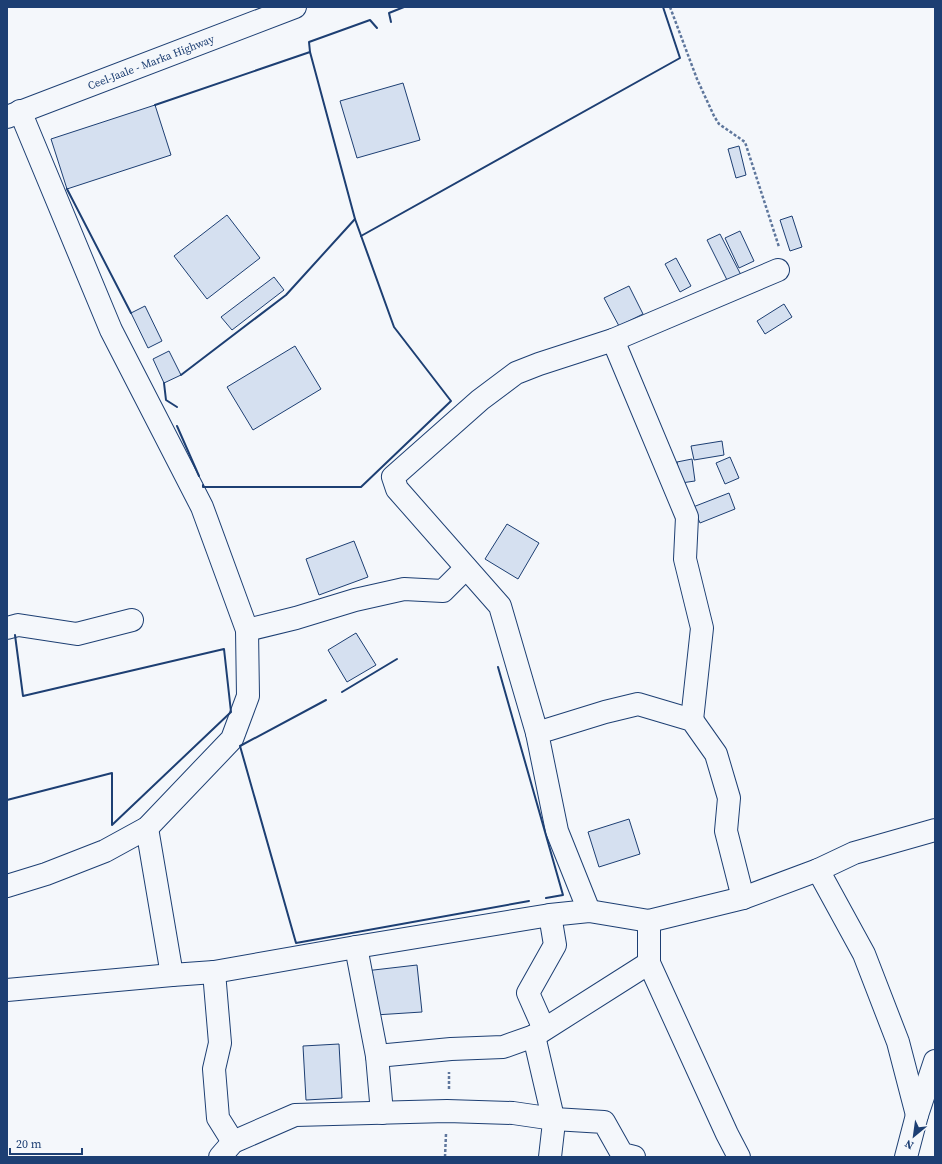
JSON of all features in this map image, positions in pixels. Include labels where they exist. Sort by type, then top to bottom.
[{"type":"street","name":"Ceel-Jaale - Marka Highway","points":[[13,114],[295,7]]},
{"type":"street","points":[[7,886],[46,874],[104,851],[147,828],[232,739],[248,696],[247,630],[202,507],[111,330],[13,114]]},
{"type":"street","points":[[589,911],[557,831],[536,733],[500,606],[397,489],[393,477],[480,400],[516,373],[613,340],[778,270]]},
{"type":"street","points":[[613,340],[687,517],[685,559],[702,628],[692,720]]},
{"type":"street","points":[[247,630],[296,618],[355,600],[404,589],[443,591],[466,568]]},
{"type":"street","points":[[7,628],[18,625],[77,634],[132,620]]},
{"type":"street","points":[[536,733],[605,712],[638,704],[692,720],[716,754],[729,798],[726,830],[743,898]]},
{"type":"street","points":[[147,828],[172,975]]},
{"type":"street","points":[[7,990],[214,972],[550,915],[589,911],[649,921],[743,898],[818,870],[854,853],[935,830]]},
{"type":"street","points":[[818,870],[864,954],[898,1042],[918,1115]]},
{"type":"street","points":[[550,915],[555,945],[528,992],[539,1032],[554,1119],[550,1157]]},
{"type":"street","points":[[649,921],[649,963],[727,1134],[739,1157]]},
{"type":"street","points":[[356,947],[377,1056],[382,1113]]},
{"type":"street","points":[[377,1056],[451,1049],[503,1047],[539,1032],[649,963]]},
{"type":"street","points":[[214,972],[220,1043],[214,1069],[218,1118],[226,1149],[295,1114],[447,1111],[513,1113],[554,1119],[604,1122],[622,1154],[634,1157]]},
{"type":"street","points":[[906,1157],[935,1061]]},
{"type":"path","points":[[670,7],[697,79],[714,116],[719,124],[745,142],[785,265],[778,270]]},
{"type":"building","points":[[403,83],[420,140],[357,158],[340,101]]},
{"type":"building","points":[[155,105],[171,155],[67,189],[51,139]]},
{"type":"building","points":[[739,146],[746,175],[736,178],[728,149]]},
{"type":"building","points":[[227,215],[260,258],[207,299],[174,256]]},
{"type":"building","points":[[792,216],[802,247],[790,251],[780,220]]},
{"type":"building","points":[[740,231],[754,261],[739,268],[725,238]]},
{"type":"building","points":[[720,234],[741,275],[728,282],[707,240]]},
{"type":"building","points":[[676,258],[691,286],[680,292],[665,264]]},
{"type":"building","points":[[274,277],[284,290],[232,330],[221,317]]},
{"type":"building","points":[[629,286],[643,314],[619,326],[604,298]]},
{"type":"building","points":[[784,304],[792,317],[765,334],[757,321]]},
{"type":"building","points":[[145,306],[162,341],[148,348],[131,313]]},
{"type":"building","points":[[295,346],[321,389],[253,430],[227,387]]},
{"type":"building","points":[[169,351],[181,375],[164,383],[153,359]]},
{"type":"building","points":[[722,441],[724,455],[694,460],[691,446]]},
{"type":"building","points":[[730,457],[739,478],[725,484],[716,463]]},
{"type":"building","points":[[692,459],[695,481],[681,483],[677,462]]},
{"type":"building","points":[[729,493],[735,509],[700,523],[693,507]]},
{"type":"building","points":[[507,524],[539,543],[518,579],[485,559]]},
{"type":"building","points":[[354,541],[368,577],[319,595],[306,559]]},
{"type":"building","points":[[356,633],[376,665],[347,682],[328,650]]},
{"type":"building","points":[[629,819],[640,854],[599,867],[588,832]]},
{"type":"building","points":[[417,965],[422,1012],[375,1015],[365,971]]},
{"type":"building","points":[[339,1044],[342,1098],[306,1100],[303,1046]]},
{"type":"wall","points":[[391,22],[389,13],[404,7]]},
{"type":"wall","points":[[361,236],[680,58],[663,7]]},
{"type":"wall","points":[[310,52],[309,42],[370,20],[377,28]]},
{"type":"wall","points":[[155,105],[310,52],[355,219],[286,295],[181,375]]},
{"type":"wall","points":[[67,189],[131,313]]},
{"type":"wall","points":[[203,485],[203,487],[361,487],[451,401],[394,327],[355,219]]},
{"type":"wall","points":[[164,383],[166,400],[177,407]]},
{"type":"wall","points":[[177,426],[199,476]]},
{"type":"wall","points":[[7,800],[112,773],[112,825],[231,712],[224,649],[23,696],[15,635]]},
{"type":"wall","points":[[342,692],[397,659]]},
{"type":"wall","points":[[498,667],[563,895],[546,898]]},
{"type":"wall","points":[[326,700],[240,746],[296,943],[529,901]]}]
